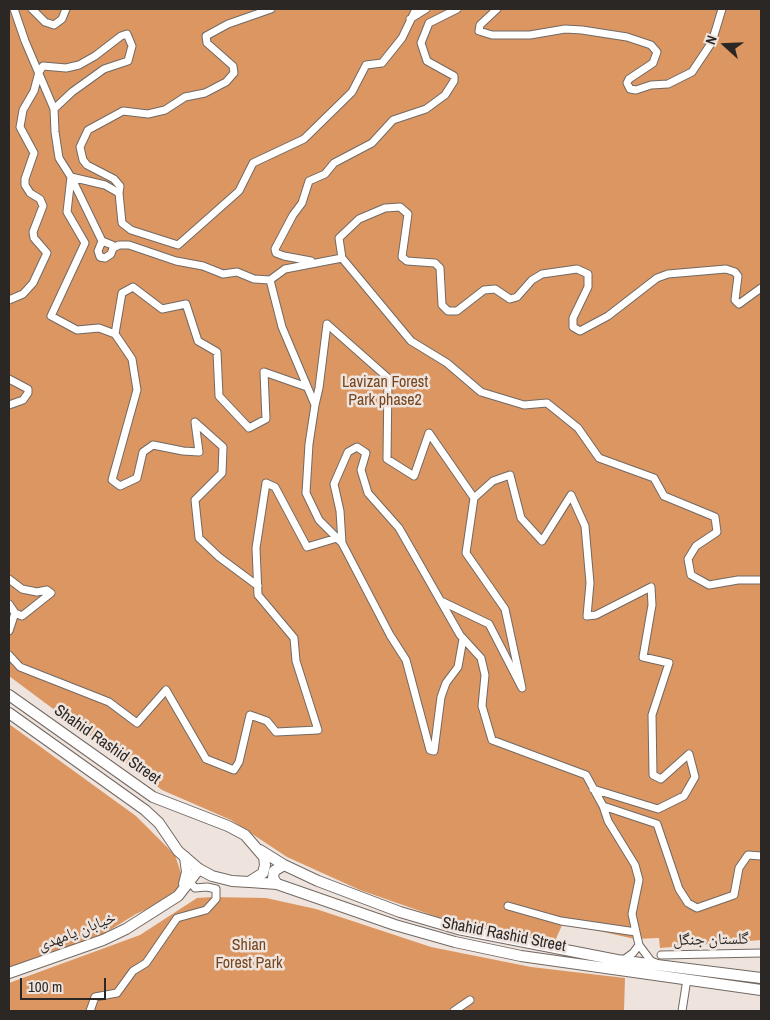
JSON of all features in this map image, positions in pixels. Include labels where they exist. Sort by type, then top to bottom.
[{"type":"main road","name":"Shahid Rashid Street","points":[[9,695],[146,792],[192,814],[228,826],[245,836],[258,848],[284,865],[318,881],[428,921],[524,943],[622,961],[761,978]]},
{"type":"main road","name":"Shahid Rashid Street","points":[[9,713],[145,810],[159,823],[184,857],[199,869],[223,879],[277,884],[395,925],[455,942],[521,956],[761,990]]},
{"type":"main road","points":[[248,882],[263,872],[265,865],[264,857],[258,848]]},
{"type":"main road","points":[[178,896],[186,881],[187,872],[184,857]]},
{"type":"main road","points":[[277,884],[273,878],[274,871],[284,865]]},
{"type":"main road","name":"خیابان یامهدی","points":[[9,974],[104,940],[126,929],[178,896],[199,869]]},
{"type":"street","points":[[14,9],[54,109],[59,158],[102,241],[112,245],[113,248]]},
{"type":"street","points":[[32,9],[44,22],[54,25],[62,19],[66,9]]},
{"type":"street","points":[[271,9],[228,24],[206,36],[206,42],[233,66],[234,73],[226,82],[205,93],[185,97],[159,112],[148,114],[123,111],[88,130],[80,147],[83,160],[87,165],[114,179],[120,186],[122,223],[131,230],[178,245],[239,190],[253,163],[304,139],[352,92],[366,65],[382,63],[402,38],[416,9]]},
{"type":"street","points":[[410,19],[426,9]]},
{"type":"street","points":[[313,262],[284,256],[276,253],[275,249],[293,215],[302,203],[309,182],[325,174],[334,163],[372,143],[393,120],[426,109],[445,95],[454,81],[454,76],[427,61],[421,43],[429,23],[457,9]]},
{"type":"street","points":[[497,9],[480,25],[479,31],[492,35],[530,35],[565,29],[582,30],[627,37],[652,44],[657,52],[653,63],[629,78],[626,83],[630,89],[636,90],[651,85],[668,84],[692,72],[702,60],[712,42],[722,9]]},
{"type":"street","points":[[9,300],[23,294],[33,283],[48,253],[34,238],[33,232],[43,206],[40,199],[30,193],[26,185],[25,178],[34,153],[20,127],[23,110],[34,91],[39,72],[43,66],[66,68],[79,65],[95,56],[121,36],[127,34],[130,40],[131,54],[128,60],[104,69],[63,99],[54,109]]},
{"type":"street","points":[[70,177],[105,185],[119,194]]},
{"type":"street","points":[[70,177],[67,212],[85,243],[51,316],[77,330],[99,328],[115,334],[132,359],[137,390],[112,480],[120,486],[137,478],[143,452],[153,445],[199,452],[195,422],[223,447],[222,473],[195,500],[199,538],[219,557],[258,586]]},
{"type":"street","points":[[761,288],[739,304],[735,300],[738,276],[735,272],[726,269],[668,274],[657,278],[608,316],[580,331],[573,327],[573,318],[588,287],[588,274],[577,269],[542,274],[532,280],[517,297],[510,299],[495,289],[484,290],[457,311],[448,311],[442,306],[440,268],[436,264],[407,261],[402,257],[408,214],[400,207],[384,208],[359,219],[339,238],[342,258],[411,341],[447,363],[481,392],[524,405],[546,403],[578,428],[599,458],[654,478],[664,496],[715,517],[717,532],[696,546],[688,559],[691,575],[709,585],[738,580],[761,580]]},
{"type":"street","points":[[102,241],[98,251],[100,257],[104,258],[111,254],[113,248],[119,245],[129,245],[176,261],[203,266],[224,274],[237,272],[254,279],[270,280],[286,268],[342,258]]},
{"type":"street","points":[[270,280],[282,327],[315,405]]},
{"type":"street","points":[[115,334],[122,293],[133,287],[162,308],[186,304],[198,340],[217,352],[219,396],[249,428],[266,419],[264,372],[307,387]]},
{"type":"street","points":[[463,639],[458,667],[446,683],[441,697],[434,750],[430,750],[406,660],[390,635],[340,541],[319,520],[306,493],[315,405],[327,324],[388,378],[388,459],[414,476],[429,433],[474,498]]},
{"type":"street","points":[[9,379],[28,389],[28,393],[22,400],[9,405]]},
{"type":"street","points":[[340,541],[340,512],[334,484],[348,452],[357,447],[366,453],[361,470],[368,493],[399,528],[463,639],[481,658],[485,675],[482,706],[492,740],[586,775],[603,806],[608,821],[635,865],[639,880],[632,914],[639,945],[651,961],[663,966]]},
{"type":"street","points":[[440,601],[489,624],[522,688],[505,609],[466,553],[474,498],[493,481],[510,475],[521,518],[542,542],[571,495],[585,526],[590,582],[587,616],[596,615],[651,587],[652,604],[643,657],[669,664],[652,715],[653,775],[661,780],[689,754],[695,778],[684,796],[658,809],[593,789]]},
{"type":"street","points":[[9,655],[20,666],[109,702],[137,723],[166,690],[206,759],[234,770],[239,762],[250,716],[267,721],[276,732],[318,730],[296,661],[294,638],[258,594],[256,548],[266,483],[275,487],[307,547],[340,541]]},
{"type":"street","points":[[9,579],[22,589],[37,592],[47,590],[51,593],[22,616],[15,613],[9,604]]},
{"type":"street","points":[[9,631],[15,613]]},
{"type":"street","points":[[603,806],[657,824],[679,889],[688,903],[697,908],[734,895],[739,868],[748,855],[761,856]]},
{"type":"street","points":[[90,1011],[95,997],[117,993],[133,971],[150,959],[177,918],[206,910],[216,899],[216,889],[207,887],[195,888],[190,882]]},
{"type":"street","points":[[508,906],[561,921],[636,932]]},
{"type":"street","points":[[622,961],[633,953],[639,945]]},
{"type":"street","name":"گلستان جنگل","points":[[661,955],[761,953]]},
{"type":"street","points":[[682,1011],[688,979]]},
{"type":"street","points":[[454,1011],[470,1000]]},
{"type":"green space","name":"Lavizan Forest Park phase2","points":[[9,9],[761,9],[761,940],[660,948],[659,938],[635,939],[563,923],[555,941],[440,918],[360,890],[287,857],[231,820],[162,790],[9,676]]},
{"type":"green space","points":[[9,724],[136,816],[175,855],[181,873],[178,888],[162,902],[136,914],[95,939],[9,970]]},
{"type":"green space","name":"Shian Forest Park","points":[[197,898],[266,898],[316,909],[431,947],[531,967],[625,978],[624,1011],[9,1011],[9,983],[140,935]]}]
